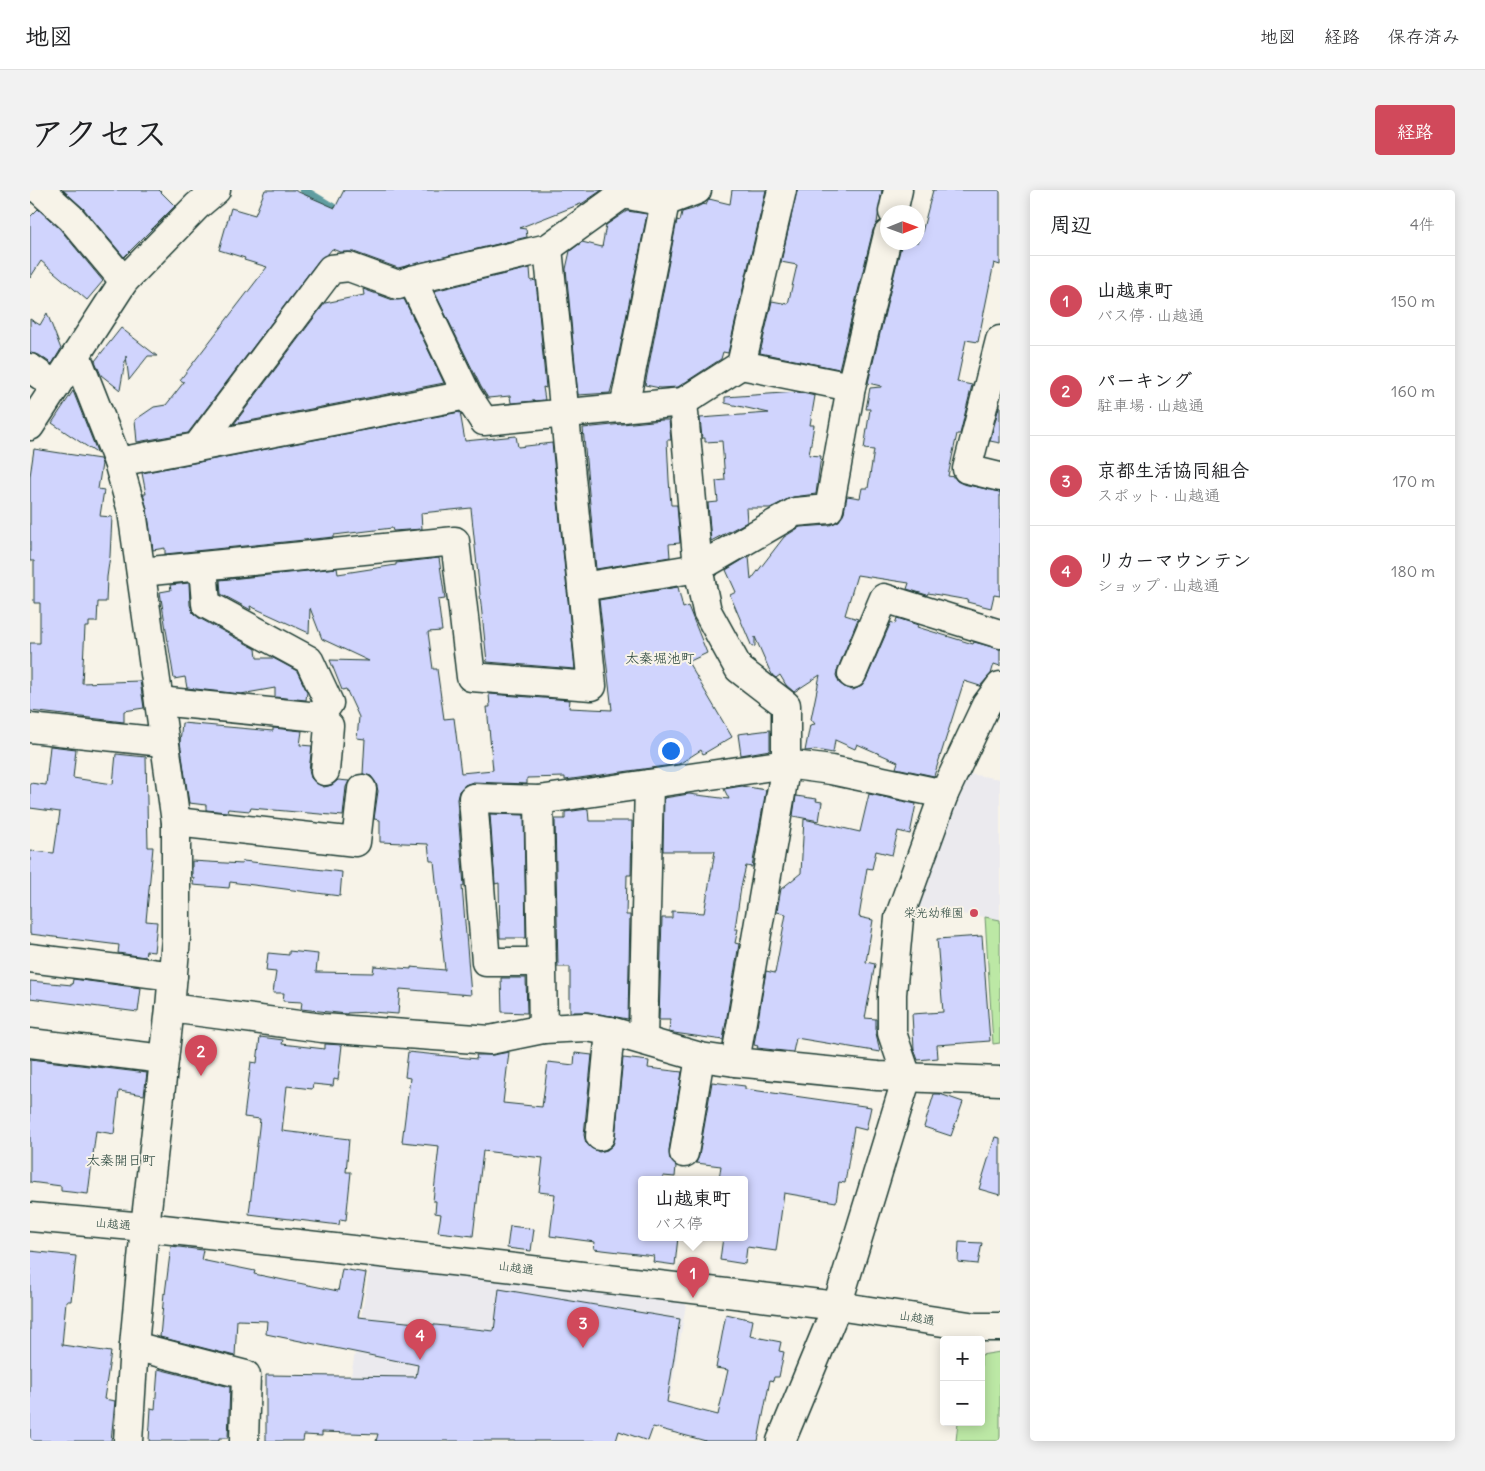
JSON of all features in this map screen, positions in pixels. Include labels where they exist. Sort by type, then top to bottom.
[{"type":"street","points":[[40,190],[71,218],[124,281]]},
{"type":"street","points":[[197,447],[331,270],[349,267],[398,285],[412,280],[548,248],[616,197],[623,194],[665,202],[697,190]]},
{"type":"street","points":[[741,365],[782,190]]},
{"type":"street","points":[[895,205],[898,190]]},
{"type":"street","points":[[30,426],[124,281],[198,195]]},
{"type":"street","points":[[624,408],[665,202]]},
{"type":"street","points":[[141,572],[455,541],[471,677],[592,686],[548,248]]},
{"type":"street","points":[[582,587],[698,568],[795,512],[829,509],[851,387],[884,250]]},
{"type":"street","points":[[412,280],[467,394],[484,421],[683,402],[741,365],[851,387]]},
{"type":"street","points":[[1000,340],[967,469],[1000,477]]},
{"type":"street","points":[[76,355],[118,462],[132,511],[163,742],[176,822],[176,938],[170,1008],[145,1227],[134,1346],[128,1441]]},
{"type":"street","points":[[30,368],[56,386]]},
{"type":"street","points":[[118,462],[467,394]]},
{"type":"street","points":[[683,402],[698,568],[707,611],[739,669],[786,705],[786,764],[735,1062]]},
{"type":"street","points":[[203,566],[206,604],[309,660],[329,703],[319,718]]},
{"type":"street","points":[[852,674],[884,598],[1000,634]]},
{"type":"street","points":[[781,1441],[837,1306],[907,1077],[892,1034],[892,994],[899,918],[944,794],[989,723],[986,705],[1000,686]]},
{"type":"street","points":[[159,701],[319,718],[329,726],[325,771]]},
{"type":"street","points":[[30,728],[163,742]]},
{"type":"street","points":[[541,962],[486,962],[473,798],[540,800],[786,764],[831,770],[944,794]]},
{"type":"street","points":[[643,1040],[649,784]]},
{"type":"street","points":[[176,822],[356,842],[362,790]]},
{"type":"street","points":[[540,800],[541,962],[544,1029]]},
{"type":"street","points":[[30,958],[173,976]]},
{"type":"street","points":[[170,1008],[322,1028],[490,1040],[544,1029],[586,1027],[610,1031],[700,1057],[735,1062],[878,1076],[1000,1081]]},
{"type":"street","points":[[600,1136],[610,1031]]},
{"type":"street","points":[[30,1043],[164,1059]]},
{"type":"street","points":[[684,1153],[700,1057]]},
{"type":"street","name":"山越通","points":[[30,1217],[145,1227],[506,1267],[837,1306],[976,1327],[1000,1327]]},
{"type":"street","points":[[134,1346],[246,1375],[244,1441]]},
{"type":"shaded area","name":"栄光幼稚園","points":[[963,773],[1000,779],[1000,1043],[993,1044],[985,917],[911,908]]},
{"type":"shaded area","points":[[371,1261],[687,1299],[670,1397],[588,1379],[348,1393]]},
{"type":"green space","points":[[985,917],[1000,920],[1000,1043],[993,1044]]},
{"type":"green space","points":[[1000,1352],[1000,1441],[956,1441],[958,1426],[985,1426],[985,1354]]},
{"type":"building","points":[[63,190],[159,190],[175,206],[124,257],[83,208]]},
{"type":"building","points":[[265,190],[294,190],[335,208],[344,190],[602,190],[583,203],[519,228],[526,229],[527,237],[398,268],[354,252],[340,252],[332,249],[319,260],[188,433],[137,442],[135,420],[154,407],[166,405],[184,382],[180,380],[267,267],[219,250],[231,208],[255,215]]},
{"type":"building","points":[[732,190],[766,190],[728,353],[723,352],[721,359],[678,387],[660,388],[645,385],[677,220],[680,221],[682,212],[703,204],[706,205],[709,199],[730,204]]},
{"type":"building","points":[[797,190],[882,190],[877,223],[873,230],[839,369],[760,353],[772,301],[788,304],[797,265],[781,262]]},
{"type":"building","points":[[933,190],[1000,190],[1000,265],[994,263],[978,342],[966,340],[957,382],[972,385],[960,434],[957,434],[948,476],[954,477],[963,484],[1000,492],[1000,596],[994,595],[991,608],[967,602],[968,600],[928,593],[927,595],[907,589],[909,583],[857,575],[845,615],[858,619],[836,675],[839,683],[846,688],[853,690],[862,686],[891,622],[895,624],[897,618],[918,625],[917,627],[973,644],[974,642],[1000,649],[1000,666],[994,664],[991,674],[980,686],[964,681],[934,776],[896,768],[898,762],[857,744],[855,749],[835,740],[833,753],[816,750],[805,751],[810,725],[815,724],[811,719],[820,675],[794,692],[786,685],[780,675],[776,678],[773,676],[755,637],[755,646],[752,647],[730,595],[736,592],[726,570],[749,556],[751,580],[784,537],[800,527],[830,525],[839,521],[844,512],[847,496],[860,498],[862,488],[868,488],[874,450],[864,449],[870,409],[866,409],[870,388],[881,386],[868,383],[900,250],[925,250],[925,221]]},
{"type":"building","points":[[38,209],[60,229],[103,281],[87,300],[41,261],[30,278],[30,217]]},
{"type":"building","points":[[627,211],[647,214],[614,378],[610,393],[578,395],[566,269],[570,251],[582,242],[602,247],[606,225]]},
{"type":"building","points":[[530,268],[531,281],[536,280],[546,388],[543,387],[545,400],[511,403],[510,396],[488,398],[434,291]]},
{"type":"building","points":[[363,289],[393,300],[404,299],[444,383],[234,424],[325,303],[364,295]]},
{"type":"building","points":[[47,313],[61,349],[52,364],[39,355],[30,353],[30,319],[40,325]]},
{"type":"building","points":[[121,328],[157,356],[148,356],[129,380],[126,356],[120,390],[101,375],[95,361]]},
{"type":"building","points":[[73,391],[98,454],[52,423]]},
{"type":"building","points":[[798,392],[815,396],[810,425],[814,425],[809,455],[821,456],[816,494],[793,497],[770,508],[746,508],[747,522],[711,541],[708,503],[718,502],[716,481],[725,480],[722,441],[705,442],[705,438],[702,438],[700,418],[769,413],[725,403],[725,397]]},
{"type":"building","points":[[1000,403],[1000,443],[990,441]]},
{"type":"building","points":[[460,412],[465,441],[516,436],[518,447],[552,443],[575,669],[487,662],[471,508],[421,513],[422,529],[393,531],[392,528],[334,535],[334,537],[165,554],[165,548],[153,550],[143,494],[146,494],[142,473]]},
{"type":"building","points":[[669,420],[671,440],[667,440],[671,505],[677,505],[680,543],[669,544],[670,557],[596,569],[583,428]]},
{"type":"building","points":[[34,449],[100,459],[102,464],[98,489],[104,490],[100,516],[112,517],[106,602],[98,602],[97,622],[89,622],[89,627],[85,627],[82,683],[140,681],[144,708],[124,711],[124,722],[30,711],[30,643],[40,643],[40,603],[34,603],[34,561],[30,561],[30,476]]},
{"type":"building","points":[[439,558],[445,599],[438,600],[442,631],[428,632],[433,669],[437,669],[444,719],[454,718],[461,773],[493,770],[487,707],[490,707],[489,694],[570,700],[569,708],[612,710],[599,600],[678,587],[683,608],[688,606],[707,653],[688,662],[732,737],[703,754],[701,750],[679,764],[565,780],[565,777],[527,778],[527,784],[473,782],[465,785],[459,791],[457,799],[471,995],[400,989],[398,1014],[371,1012],[347,1014],[301,1009],[302,1002],[283,1001],[284,993],[273,993],[276,972],[266,971],[268,953],[289,955],[289,951],[318,954],[316,972],[373,973],[374,966],[445,970],[434,861],[430,861],[428,844],[380,842],[380,820],[374,819],[378,791],[376,783],[371,776],[363,774],[365,739],[357,738],[359,717],[346,689],[342,690],[330,660],[369,661],[322,639],[310,608],[309,633],[250,606],[251,610],[221,594],[220,580],[337,568],[338,574],[396,565],[396,563]]},
{"type":"building","points":[[189,583],[190,605],[193,613],[256,649],[257,658],[273,658],[297,671],[307,692],[306,700],[275,697],[275,688],[241,694],[187,688],[185,677],[174,679],[160,592],[171,590],[170,585]]},
{"type":"building","points":[[182,723],[273,731],[273,728],[302,731],[300,745],[312,746],[309,770],[311,778],[324,787],[332,785],[338,780],[349,781],[346,787],[343,816],[251,808],[250,811],[228,809],[227,812],[206,810],[206,805],[189,803],[180,742]]},
{"type":"building","points":[[770,730],[770,750],[741,755],[738,734]]},
{"type":"building","points":[[50,746],[76,749],[73,778],[113,784],[116,754],[146,757],[148,847],[153,847],[146,921],[157,922],[154,952],[146,951],[145,957],[118,953],[119,945],[30,934],[30,851],[54,853],[60,812],[30,808],[30,783],[46,785]]},
{"type":"building","points":[[742,786],[766,790],[752,867],[746,866],[741,887],[735,929],[738,929],[735,943],[739,944],[723,1040],[669,1032],[670,1020],[659,1020],[662,918],[672,918],[672,911],[704,913],[715,851],[663,851],[664,798],[689,794],[729,799],[724,789]]},
{"type":"building","points":[[869,794],[916,804],[910,834],[898,831],[892,855],[876,851],[872,869],[867,868],[859,917],[873,920],[866,962],[875,964],[865,1018],[876,1019],[876,1033],[880,1052],[796,1038],[793,1052],[757,1048],[758,1046],[754,1045],[766,971],[775,973],[786,914],[777,912],[781,889],[801,873],[804,819],[860,832]]},
{"type":"building","points":[[796,796],[817,799],[816,801],[822,802],[819,821],[793,816]]},
{"type":"building","points":[[588,809],[589,821],[632,821],[631,875],[627,875],[626,915],[630,915],[628,1019],[588,1012],[570,1012],[570,967],[558,967],[555,819],[565,819],[565,812]]},
{"type":"building","points":[[490,814],[524,815],[526,938],[500,938],[499,883],[495,884]]},
{"type":"building","points":[[192,861],[242,864],[243,861],[342,872],[340,896],[230,882],[229,888],[193,885]]},
{"type":"building","points":[[982,936],[990,1041],[937,1045],[938,1058],[918,1060],[914,1049],[912,1014],[943,1012],[937,939]]},
{"type":"building","points":[[501,978],[526,978],[527,1013],[502,1012]]},
{"type":"building","points":[[73,979],[141,988],[138,1012],[30,998],[30,981],[72,985]]},
{"type":"building","points":[[260,1037],[283,1040],[282,1044],[325,1049],[325,1044],[342,1045],[338,1080],[334,1079],[333,1086],[313,1084],[312,1089],[287,1086],[282,1131],[349,1139],[346,1172],[351,1172],[346,1220],[340,1219],[339,1225],[249,1214],[260,1119],[244,1117],[251,1062],[257,1063]]},
{"type":"building","points":[[408,1052],[477,1059],[476,1055],[493,1055],[509,1052],[503,1103],[542,1107],[548,1062],[574,1065],[575,1053],[592,1055],[584,1135],[586,1143],[599,1152],[607,1150],[613,1145],[615,1138],[623,1058],[649,1061],[648,1068],[682,1072],[669,1150],[670,1159],[676,1166],[675,1176],[638,1176],[638,1241],[678,1241],[675,1265],[653,1262],[654,1256],[594,1249],[595,1242],[550,1236],[555,1194],[539,1192],[543,1158],[483,1151],[473,1236],[438,1232],[441,1214],[435,1213],[436,1201],[433,1201],[439,1146],[402,1142],[410,1078],[405,1077]]},
{"type":"building","points":[[30,1059],[147,1073],[144,1095],[119,1091],[114,1134],[96,1131],[88,1194],[61,1191],[61,1186],[30,1182]]},
{"type":"building","points":[[712,1082],[745,1086],[745,1089],[871,1107],[866,1130],[854,1127],[845,1183],[839,1182],[836,1202],[784,1193],[776,1251],[747,1247],[745,1264],[720,1260],[722,1241],[748,1241],[748,1176],[719,1176],[721,1166],[696,1163],[699,1156]]},
{"type":"building","points":[[934,1094],[940,1094],[963,1102],[951,1136],[924,1127]]},
{"type":"building","points":[[995,1137],[1000,1138],[1000,1195],[979,1189]]},
{"type":"building","points":[[510,1226],[534,1229],[531,1251],[507,1248]]},
{"type":"building","points":[[959,1242],[982,1243],[978,1264],[958,1262]]},
{"type":"building","points":[[171,1246],[203,1250],[201,1260],[255,1271],[254,1274],[338,1291],[342,1269],[366,1273],[358,1317],[494,1331],[499,1289],[680,1319],[667,1402],[718,1415],[728,1370],[716,1368],[726,1314],[753,1320],[750,1336],[781,1342],[779,1351],[784,1352],[779,1377],[774,1377],[773,1381],[770,1380],[758,1441],[706,1441],[653,1427],[648,1441],[619,1431],[616,1441],[376,1441],[378,1434],[322,1432],[322,1436],[304,1435],[303,1441],[266,1441],[266,1375],[416,1377],[418,1365],[266,1334],[267,1321],[237,1320],[235,1356],[160,1337]]},
{"type":"building","points":[[30,1251],[76,1256],[71,1301],[66,1301],[62,1345],[111,1352],[104,1399],[115,1401],[111,1441],[30,1441]]},
{"type":"building","points":[[158,1369],[230,1387],[228,1438],[219,1438],[219,1441],[149,1441],[151,1408],[155,1409]]},
{"type":"waterway","points":[[304,190],[339,211]]},
{"type":"place","name":"栄光幼稚園","points":[[974,913]]},
{"type":"place","name":"パーキング","points":[[201,1076]]},
{"type":"place","name":"山越東町","points":[[693,1298]]},
{"type":"place","name":"京都生活協同組合","points":[[583,1348]]},
{"type":"place","name":"リカーマウンテン","points":[[420,1360]]},
{"type":"district","name":"太秦堀池町","points":[[660,658]]},
{"type":"district","name":"太秦開日町","points":[[121,1160]]}]
